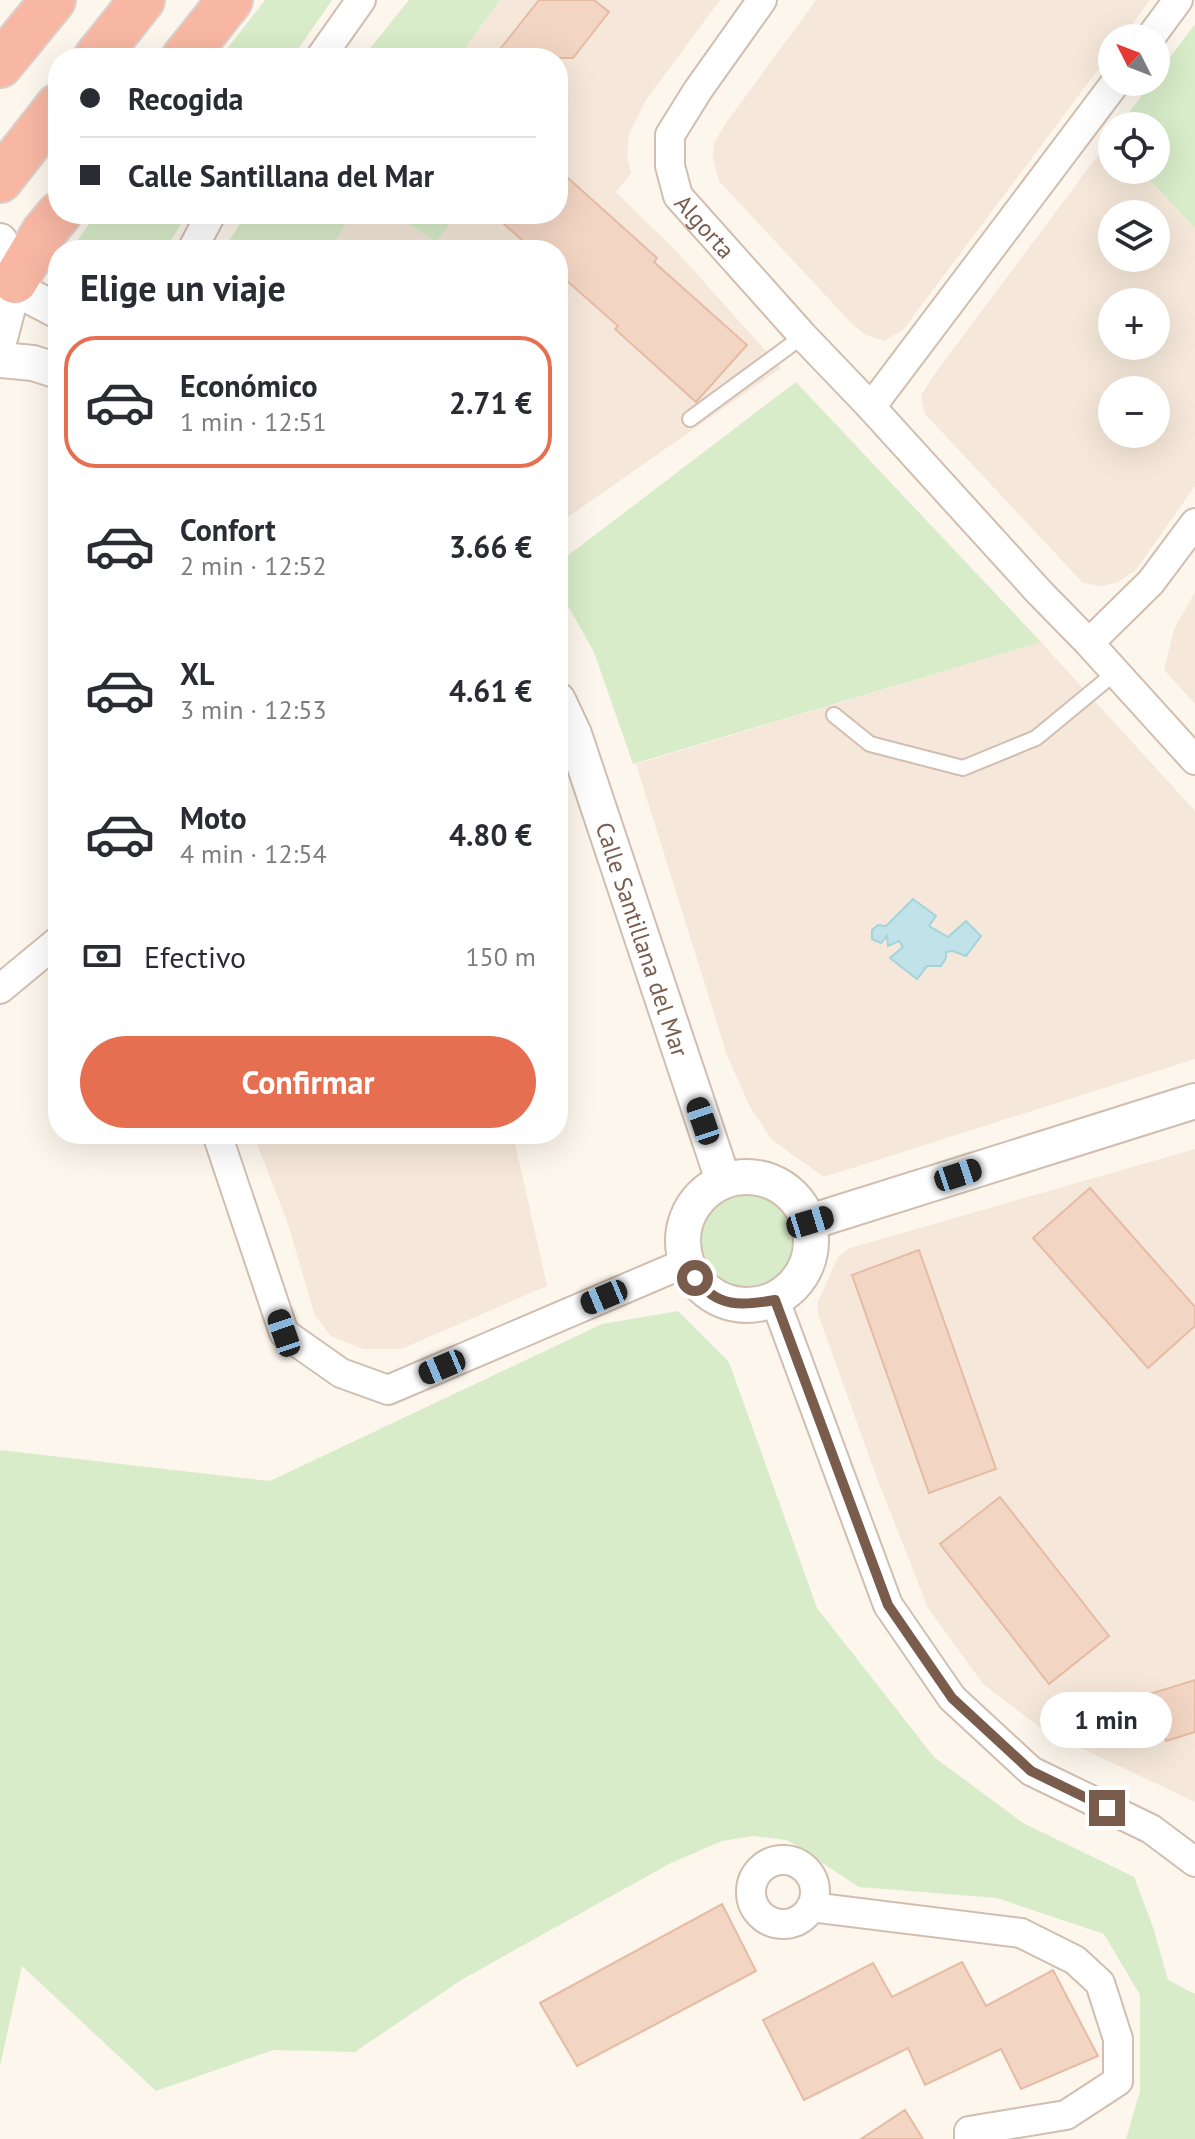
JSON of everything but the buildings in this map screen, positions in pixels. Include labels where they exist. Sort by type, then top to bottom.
[{"type":"highway","points":[[0,65],[53,0]]},
{"type":"highway","points":[[104,48],[142,0]]},
{"type":"highway","points":[[192,48],[230,0]]},
{"type":"highway","points":[[0,180],[48,119]]},
{"type":"highway","points":[[15,285],[51,224]]},
{"type":"street","points":[[327,48],[361,0]]},
{"type":"street","name":"Algorta","points":[[762,0],[705,79],[670,135],[670,166],[678,196],[1195,760]]},
{"type":"street","points":[[1160,24],[1178,0]]},
{"type":"street","points":[[871,407],[1105,96]]},
{"type":"street","points":[[0,241],[15,285],[0,338]]},
{"type":"street","points":[[15,285],[48,305]]},
{"type":"street","points":[[0,360],[48,368]]},
{"type":"street","points":[[1089,643],[1151,582],[1195,523]]},
{"type":"street","name":"Calle Santillana del Mar","points":[[568,721],[723,1180]]},
{"type":"street","points":[[0,989],[48,949]]},
{"type":"street","points":[[810,1222],[1195,1101]]},
{"type":"street","points":[[220,1144],[284,1333],[341,1373],[388,1390],[685,1263]]},
{"type":"street","points":[[758,1176],[791,1191],[810,1222],[812,1253],[799,1281],[775,1300],[740,1306],[706,1293],[685,1263],[682,1230],[697,1200],[723,1180],[758,1176]]},
{"type":"street","points":[[775,1300],[888,1605],[952,1698],[1031,1771],[1151,1829],[1195,1862]]},
{"type":"street","points":[[811,1907],[1021,1933],[1075,1960],[1100,1983],[1118,2039],[1118,2081],[1066,2115],[969,2131],[969,2139]]},
{"type":"lane","points":[[690,419],[811,343]]},
{"type":"lane","points":[[834,715],[870,744],[963,768],[1036,738],[1116,672]]},
{"type":"shaded area","points":[[500,0],[720,0],[646,100],[629,134],[627,157],[631,173],[616,192],[680,255],[781,368],[568,517],[568,240],[438,240],[450,224],[568,224],[568,48],[465,48]]},
{"type":"shaded area","points":[[816,0],[1150,0],[1132,24],[1098,24],[1098,70],[903,330],[884,341],[866,335],[854,326],[719,181],[713,157],[714,143]]},
{"type":"shaded area","points":[[1098,155],[1098,184],[1153,184],[1168,200],[1098,200],[1098,272],[1170,272],[1170,202],[1195,228],[1195,486],[1135,571],[1116,583],[1102,586],[1083,583],[925,414],[921,396]]},
{"type":"shaded area","points":[[346,224],[408,224],[433,240],[336,240]]},
{"type":"shaded area","points":[[1195,592],[1195,704],[1164,670],[1174,629]]},
{"type":"shaded area","points":[[1041,642],[1195,811],[1195,1059],[824,1177],[772,1140],[750,1107],[727,1055],[636,764]]},
{"type":"shaded area","points":[[257,1144],[515,1144],[547,1286],[401,1349],[363,1349],[331,1336],[315,1316],[288,1224]]},
{"type":"shaded area","points":[[1195,1149],[1195,1802],[1043,1730],[983,1684],[928,1608],[878,1481],[817,1304],[838,1257],[850,1248]]},
{"type":"green space","points":[[265,0],[332,0],[299,48],[228,48]]},
{"type":"green space","points":[[409,0],[500,0],[465,48],[370,48]]},
{"type":"green space","points":[[1195,24],[1195,228],[1153,184],[1170,184],[1170,112],[1130,112],[1142,96],[1170,96],[1170,57]]},
{"type":"green space","points":[[89,224],[181,224],[171,240],[78,240]]},
{"type":"green space","points":[[240,224],[346,224],[336,240],[229,240]]},
{"type":"green space","points":[[408,224],[450,224],[438,240]]},
{"type":"green space","points":[[796,382],[1041,642],[633,764],[594,652],[568,606],[568,555]]},
{"type":"green space","points":[[744,1192],[763,1196],[779,1207],[790,1223],[794,1242],[790,1261],[779,1277],[763,1288],[744,1292],[725,1288],[709,1277],[698,1261],[694,1242],[698,1223],[709,1207],[725,1196]]},
{"type":"green space","points":[[678,1311],[729,1362],[817,1608],[934,1757],[1023,1823],[1134,1877],[1168,1980],[1195,1994],[1195,2139],[1126,2139],[1140,2091],[1140,1995],[1104,1934],[997,1898],[859,1887],[787,1840],[753,1836],[722,1841],[671,1863],[461,1980],[355,2052],[273,2050],[156,2091],[22,1966],[0,2066],[0,1450],[270,1481],[602,1324]]},
{"type":"water","points":[[913,899],[936,916],[929,926],[948,937],[966,921],[981,936],[966,956],[946,952],[941,966],[927,966],[917,979],[890,958],[903,947],[899,941],[888,946],[887,936],[881,943],[872,939],[872,930],[878,925],[886,926]]},
{"type":"route","points":[[695,1278],[706,1293],[740,1306],[775,1300],[888,1605],[952,1698],[1031,1771],[1107,1808]]}]
